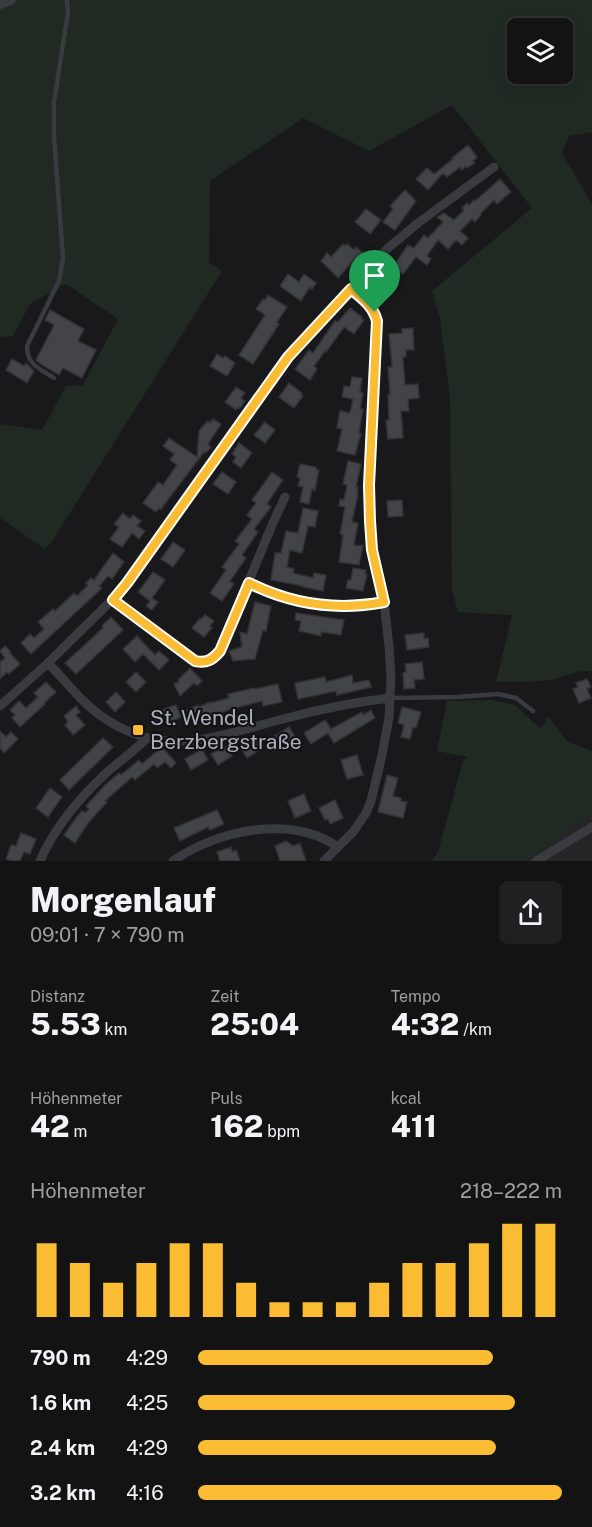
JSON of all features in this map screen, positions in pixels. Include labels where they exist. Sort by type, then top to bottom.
[{"type":"street","points":[[0,4],[11,0]]},
{"type":"street","points":[[0,706],[113,600],[288,357],[388,248],[494,167]]},
{"type":"street","points":[[324,861],[353,832],[371,801],[389,718],[390,698],[389,646],[384,602],[372,550],[370,521],[369,485],[377,321],[375,312],[369,304],[351,289]]},
{"type":"street","points":[[113,600],[195,661],[202,663],[214,658],[220,651],[285,497]]},
{"type":"street","points":[[249,583],[296,602],[320,606],[384,602]]},
{"type":"street","points":[[48,663],[93,710],[118,726],[146,739],[171,742],[199,740],[316,710],[390,698]]},
{"type":"street","points":[[40,861],[57,828],[78,803],[104,775],[146,739]]},
{"type":"street","points":[[536,861],[592,827]]},
{"type":"street","points":[[173,861],[208,843],[234,834],[261,829],[283,828],[306,832],[338,847]]},
{"type":"lane","points":[[54,378],[32,364],[27,355],[27,346],[62,270],[54,102],[68,12],[67,0]]},
{"type":"lane","points":[[390,698],[498,694],[516,698],[533,711]]},
{"type":"shaded area","points":[[0,0],[592,0],[592,132],[569,136],[562,153],[592,204],[592,672],[578,672],[541,681],[496,682],[512,615],[458,612],[452,591],[450,398],[440,318],[432,291],[532,208],[452,105],[369,151],[303,118],[210,181],[209,262],[222,271],[51,543],[45,549],[0,518],[0,424],[42,430],[66,386],[83,385],[118,319],[66,284],[30,304],[13,336],[0,337]]},
{"type":"shaded area","points":[[492,700],[515,705],[541,729],[548,716],[568,742],[592,751],[592,814],[527,861],[431,861],[438,852],[463,761],[468,757],[437,751],[447,701]]},
{"type":"shaded area","points":[[592,814],[592,861],[527,861],[531,858]]},
{"type":"building","points":[[468,145],[477,157],[473,161],[475,163],[462,170],[460,167],[447,177],[443,173],[428,190],[416,179],[427,168],[434,174]]},
{"type":"building","points":[[500,179],[511,192],[497,204],[494,200],[475,222],[472,219],[460,231],[468,238],[462,245],[456,240],[448,249],[438,240],[427,256],[431,259],[427,265],[416,257],[403,274],[393,267],[408,245],[414,248],[424,235],[428,238],[443,222],[437,217],[444,213],[454,220],[464,210],[462,208],[467,203],[469,205],[475,201]]},
{"type":"building","points":[[405,190],[416,201],[395,230],[383,222],[393,209],[390,206]]},
{"type":"building","points":[[366,209],[381,220],[370,234],[355,222]]},
{"type":"building","points":[[343,244],[345,246],[347,244],[354,250],[356,247],[365,255],[358,262],[355,259],[338,278],[321,261],[327,253],[331,257]]},
{"type":"building","points":[[288,274],[299,282],[304,274],[316,283],[312,289],[310,287],[301,301],[280,286]]},
{"type":"building","points":[[378,276],[393,277],[392,293],[377,292]]},
{"type":"building","points":[[268,295],[287,307],[277,322],[279,324],[253,364],[239,355],[265,315],[256,309]]},
{"type":"building","points":[[350,308],[364,320],[354,334],[344,327],[314,366],[317,369],[310,380],[295,369],[309,350],[313,353],[335,321],[338,322]]},
{"type":"building","points":[[50,310],[84,329],[78,341],[96,350],[82,378],[63,368],[59,375],[36,360],[54,325],[45,320]]},
{"type":"building","points":[[413,328],[414,350],[406,350],[406,357],[403,357],[405,385],[418,384],[419,398],[408,399],[409,411],[401,411],[403,438],[388,439],[386,420],[389,420],[388,394],[390,394],[388,367],[392,367],[389,334],[402,333],[402,329]]},
{"type":"building","points":[[217,354],[235,363],[227,376],[210,366]]},
{"type":"building","points":[[12,359],[24,366],[26,363],[34,371],[27,383],[6,370]]},
{"type":"building","points":[[352,377],[362,378],[360,392],[363,393],[360,409],[363,409],[359,433],[361,434],[355,455],[337,451],[342,429],[337,428],[340,411],[350,413],[353,399],[342,397],[344,386],[350,387]]},
{"type":"building","points":[[289,383],[303,396],[294,408],[279,397]]},
{"type":"building","points":[[236,387],[245,393],[241,398],[245,401],[236,410],[225,402]]},
{"type":"building","points":[[213,419],[221,424],[208,444],[211,448],[204,452],[161,509],[159,508],[156,512],[143,503],[158,482],[163,485],[177,465],[170,460],[174,454],[163,446],[169,438],[197,457],[199,431]]},
{"type":"building","points":[[265,422],[275,430],[265,443],[254,435]]},
{"type":"building","points":[[239,443],[252,453],[241,468],[233,462],[236,457],[232,454]]},
{"type":"building","points":[[348,461],[361,464],[352,522],[358,523],[354,545],[363,546],[359,565],[339,562],[343,535],[340,534],[345,507],[339,506],[340,499],[344,500],[347,485],[343,484]]},
{"type":"building","points":[[300,464],[316,467],[319,470],[315,490],[312,489],[309,504],[300,502],[303,487],[298,486],[300,478],[297,477]]},
{"type":"building","points":[[222,472],[236,482],[228,494],[213,484]]},
{"type":"building","points":[[272,472],[283,480],[267,504],[271,507],[254,529],[258,532],[242,555],[246,558],[230,581],[234,584],[222,601],[210,593],[226,570],[222,567],[239,544],[235,541],[252,519],[247,515],[256,503],[252,500]]},
{"type":"building","points":[[402,500],[403,516],[388,517],[387,501]]},
{"type":"building","points":[[303,508],[318,511],[315,527],[308,526],[302,553],[290,550],[287,567],[294,569],[293,573],[313,578],[314,573],[326,575],[323,591],[271,580],[275,553],[281,553],[286,531],[298,533]]},
{"type":"building","points":[[123,513],[130,519],[133,515],[141,521],[137,526],[145,531],[139,539],[132,533],[122,547],[110,539],[119,527],[114,524]]},
{"type":"building","points":[[173,542],[185,550],[173,567],[161,559]]},
{"type":"building","points":[[113,553],[124,562],[112,579],[108,576],[99,586],[102,588],[31,654],[21,643],[30,634],[34,638],[44,629],[38,622],[53,609],[55,611],[74,593],[77,596],[88,585],[86,583],[91,578],[94,580]]},
{"type":"building","points":[[353,568],[366,570],[363,591],[346,588],[348,580],[351,580]]},
{"type":"building","points":[[153,572],[165,580],[152,598],[158,602],[152,610],[146,606],[150,601],[138,592]]},
{"type":"building","points":[[255,602],[271,606],[266,631],[263,630],[255,659],[233,661],[229,651],[242,647],[240,632],[247,634]]},
{"type":"building","points":[[296,613],[344,620],[341,635],[321,632],[321,636],[299,631],[301,621],[295,620]]},
{"type":"building","points":[[205,615],[214,621],[210,626],[212,628],[204,637],[192,628]]},
{"type":"building","points":[[111,617],[123,630],[76,674],[65,663],[103,628],[102,626]]},
{"type":"building","points":[[424,633],[424,639],[428,638],[429,647],[407,650],[405,635]]},
{"type":"building","points":[[137,636],[155,655],[159,651],[169,660],[159,670],[143,654],[135,662],[123,649]]},
{"type":"building","points":[[5,646],[20,664],[0,679],[0,662],[5,658],[0,651]]},
{"type":"building","points":[[422,662],[424,679],[414,680],[415,688],[404,689],[405,664]]},
{"type":"building","points":[[190,668],[202,681],[197,686],[194,683],[180,696],[174,684],[179,682],[178,680]]},
{"type":"building","points":[[136,672],[146,682],[136,692],[126,682]]},
{"type":"building","points":[[352,675],[353,683],[369,680],[371,687],[337,695],[336,691],[298,699],[295,683],[325,677],[326,682]]},
{"type":"building","points":[[587,679],[591,687],[587,689],[591,698],[579,703],[573,689],[578,687],[576,683]]},
{"type":"building","points":[[46,682],[56,692],[20,727],[12,718],[15,715],[10,710],[19,701],[26,708],[38,697],[34,693]]},
{"type":"building","points":[[278,684],[282,702],[263,706],[262,701],[192,722],[187,710],[229,698],[228,694]]},
{"type":"building","points":[[116,692],[125,702],[115,712],[106,702]]},
{"type":"building","points":[[176,705],[181,717],[158,725],[153,713]]},
{"type":"building","points":[[76,706],[80,712],[76,715],[85,725],[73,735],[65,725],[68,722],[64,716]]},
{"type":"building","points":[[402,707],[421,712],[410,739],[401,737],[404,725],[398,723]]},
{"type":"building","points":[[371,710],[375,718],[334,743],[328,733],[311,744],[304,733],[325,720],[331,729],[362,712],[363,715]]},
{"type":"building","points":[[289,727],[296,738],[275,751],[268,740]]},
{"type":"building","points":[[0,731],[6,737],[11,732],[18,739],[4,753],[0,748]]},
{"type":"building","points":[[103,738],[113,747],[69,790],[60,780]]},
{"type":"building","points":[[255,738],[261,749],[247,758],[240,747]]},
{"type":"building","points":[[226,746],[232,756],[218,765],[211,754]]},
{"type":"building","points":[[162,747],[176,763],[171,768],[165,762],[157,768],[154,764],[135,780],[132,777],[105,801],[107,802],[88,823],[75,843],[64,835],[82,811],[85,813],[89,809],[86,806],[105,785],[139,760],[142,764]]},
{"type":"building","points":[[202,749],[208,760],[191,770],[185,759]]},
{"type":"building","points":[[357,755],[363,775],[347,779],[341,760]]},
{"type":"building","points":[[387,775],[398,778],[393,796],[407,802],[403,818],[378,812]]},
{"type":"building","points":[[50,788],[62,797],[48,817],[36,808]]},
{"type":"building","points":[[304,794],[311,811],[295,818],[288,801]]},
{"type":"building","points":[[335,800],[343,818],[330,824],[328,819],[325,820],[319,808]]},
{"type":"building","points":[[217,810],[224,824],[210,830],[208,827],[180,841],[174,828]]},
{"type":"building","points":[[21,833],[36,839],[30,854],[24,852],[20,861],[6,859],[11,845],[16,846]]},
{"type":"building","points":[[286,841],[293,846],[300,843],[306,861],[280,861],[275,846]]},
{"type":"building","points":[[231,847],[232,852],[236,850],[240,861],[220,861],[217,852]]},
{"type":"place","name":"St. Wendel Berzbergstraße","points":[[138,730]]},
{"type":"route","points":[[351,289],[375,312],[377,341],[369,485],[370,521],[372,550],[384,602],[320,606],[296,602],[249,583],[220,651],[207,662],[195,661],[113,600],[288,357],[307,336],[351,289]]}]
